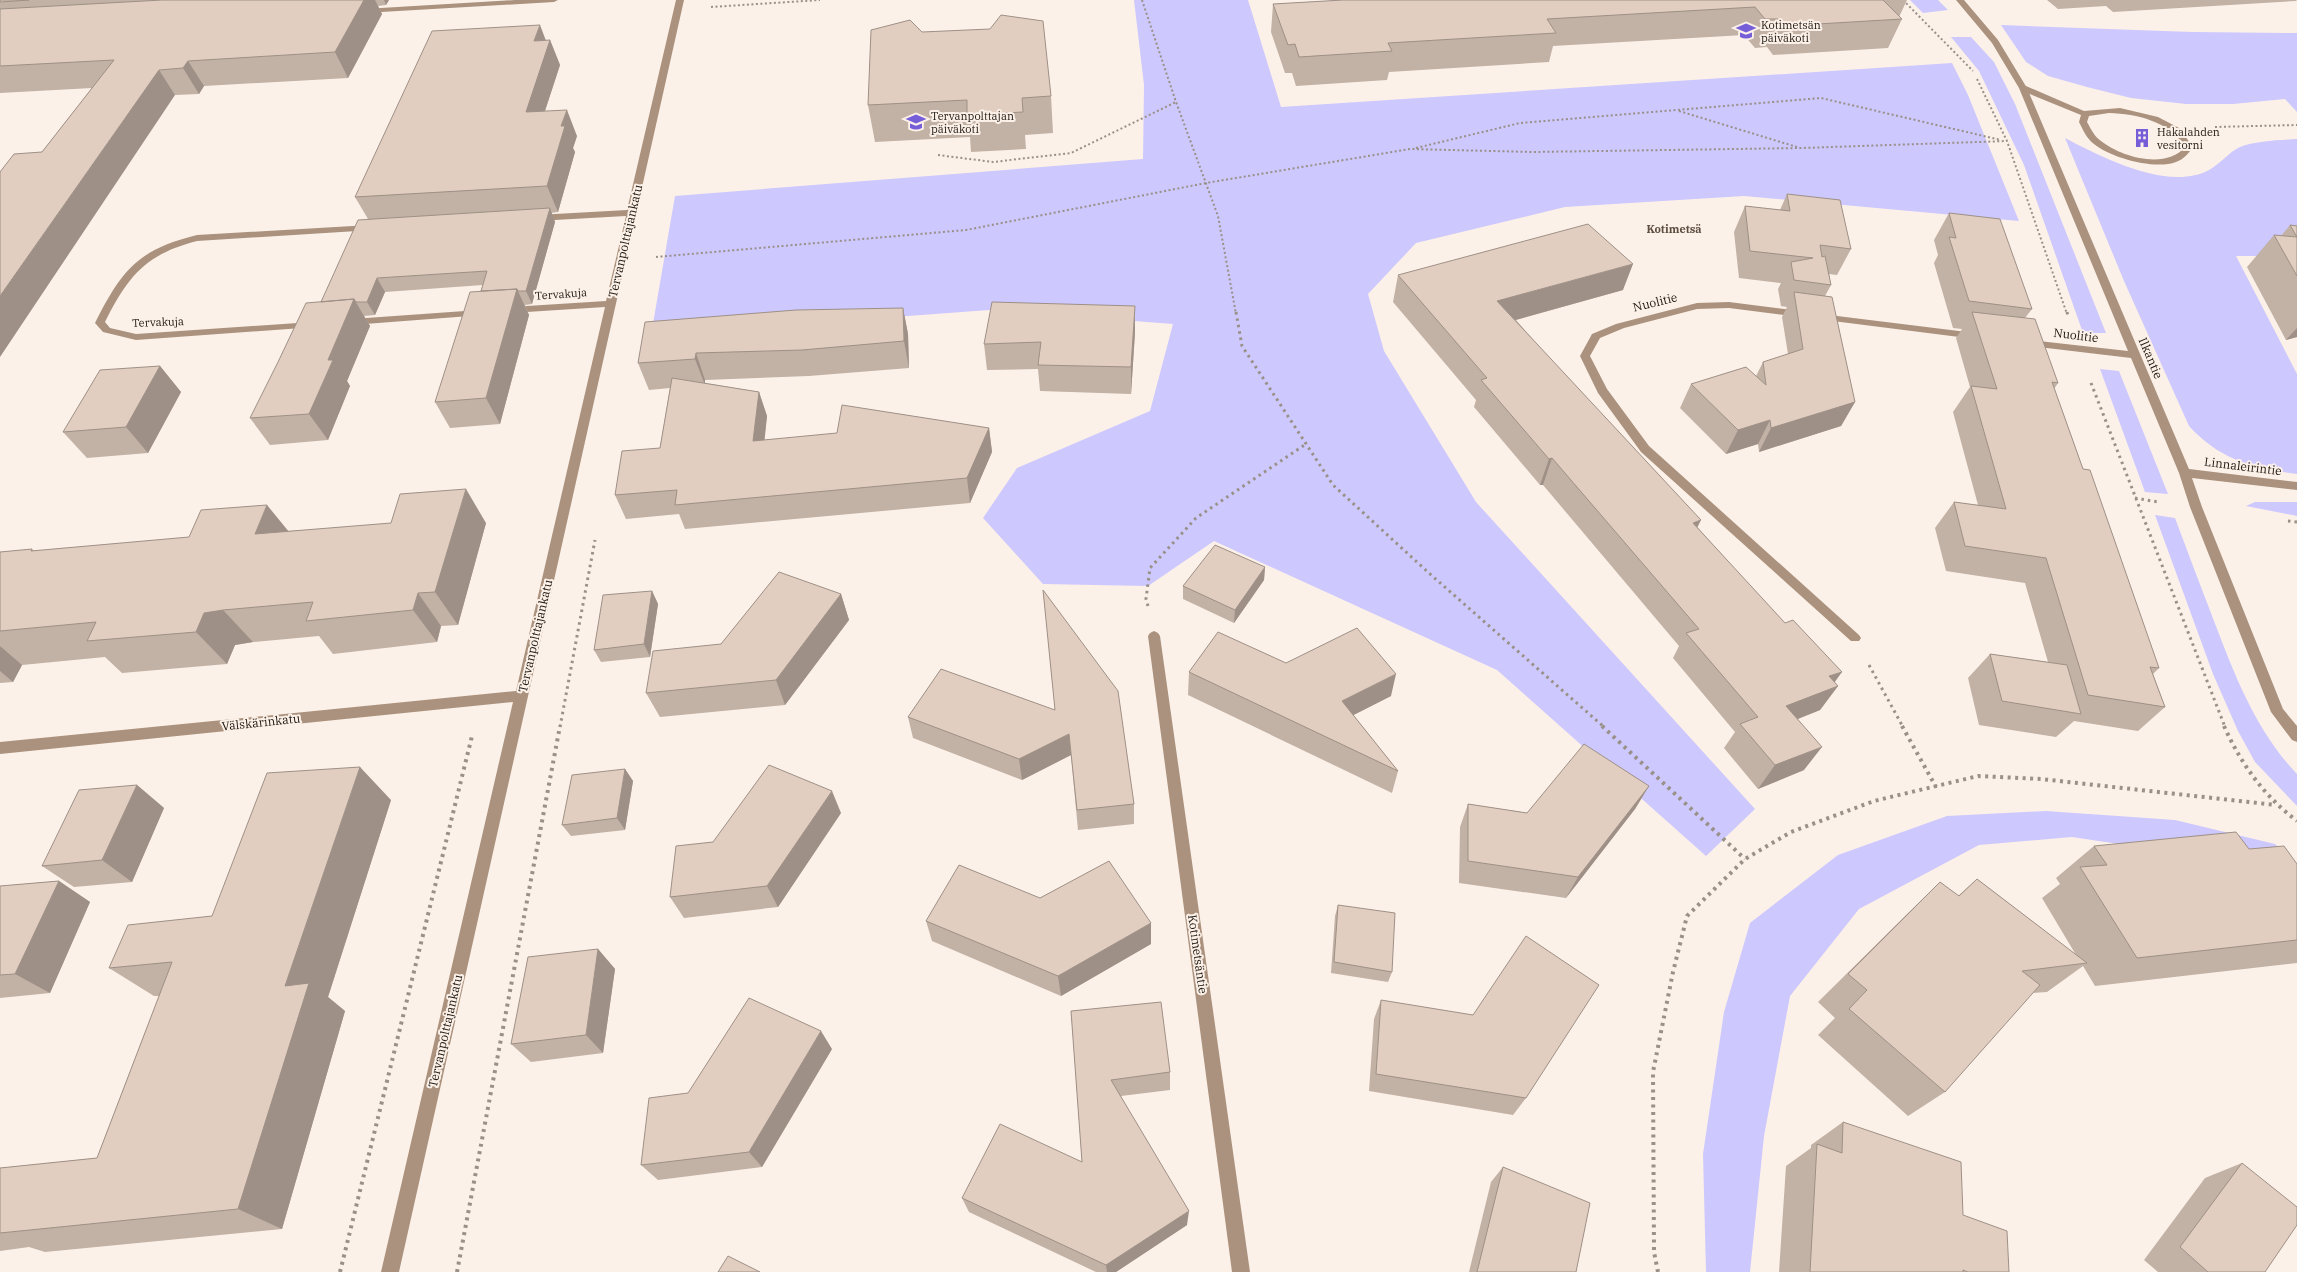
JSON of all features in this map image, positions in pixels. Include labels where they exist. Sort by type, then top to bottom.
[{"type":"street","points":[[354,11],[554,0]]},
{"type":"street","name":"Tervanpolttajankatu","points":[[390,1272],[680,0]]},
{"type":"street","name":"Ilkantie","points":[[1960,0],[1996,42],[2023,88],[2185,473],[2196,507],[2278,712],[2297,736]]},
{"type":"street","points":[[2023,88],[2085,114],[2099,110],[2115,110],[2153,119],[2175,128],[2185,138],[2189,147],[2186,153],[2171,161],[2136,159],[2114,152],[2098,144],[2088,134],[2082,122],[2085,114]]},
{"type":"street","points":[[522,219],[632,213]]},
{"type":"street","name":"Tervakuja","points":[[323,324],[136,337],[106,330],[100,323],[116,290],[135,267],[149,254],[175,243],[198,238],[384,227]]},
{"type":"street","name":"Tervakuja","points":[[342,322],[611,304]]},
{"type":"street","name":"Nuolitie","points":[[1855,638],[1645,449],[1602,390],[1585,356],[1596,336],[1620,326],[1697,306],[1729,305],[1982,337]]},
{"type":"street","name":"Nuolitie","points":[[2020,342],[2136,355]]},
{"type":"street","name":"Linnaleirintie","points":[[2185,473],[2297,486]]},
{"type":"street","name":"Kotimetsäntie","points":[[1154,636],[1241,1272]]},
{"type":"street","name":"Välskärinkatu","points":[[0,748],[521,696]]},
{"type":"path","points":[[710,7],[820,0]]},
{"type":"path","points":[[1142,0],[1176,102],[1218,216],[1242,346],[1333,485],[1430,574],[1576,701],[1745,860]]},
{"type":"path","points":[[1903,0],[1961,57],[1975,74],[2007,141],[2079,349],[2137,507],[2225,728],[2249,773],[2276,805],[2297,821]]},
{"type":"path","points":[[648,258],[966,230],[1206,184],[1410,149],[1520,123],[1821,98],[2007,141]]},
{"type":"path","points":[[938,155],[994,162],[1071,154],[1176,102]]},
{"type":"path","points":[[1676,110],[1802,148]]},
{"type":"path","points":[[2175,128],[2297,125]]},
{"type":"path","points":[[1410,149],[1533,152],[1802,148],[2007,141]]},
{"type":"path","points":[[1154,636],[1146,599],[1150,568],[1196,518],[1306,444]]},
{"type":"path","points":[[458,1272],[597,531]]},
{"type":"path","points":[[1855,638],[1936,787]]},
{"type":"path","points":[[1658,1272],[1654,1252],[1653,1072],[1673,972],[1687,916],[1745,860],[1791,832],[1874,801],[1978,776],[2041,778],[2276,805]]},
{"type":"shaded area","points":[[1134,0],[1248,0],[1281,107],[1952,63],[1968,95],[2019,221],[1744,196],[1565,207],[1416,243],[1368,294],[1384,351],[1476,502],[1755,809],[1706,856],[1497,670],[1214,541],[1148,586],[1043,584],[983,518],[1017,468],[1150,411],[1173,324],[989,310],[827,322],[650,341],[675,196],[1143,159],[1144,85]]},
{"type":"shaded area","points":[[1910,0],[1938,0],[1948,10],[1923,13]]},
{"type":"shaded area","points":[[2001,25],[2192,32],[2297,33],[2297,112],[2285,99],[2233,104],[2186,104],[2131,98],[2048,76],[2026,62]]},
{"type":"shaded area","points":[[1951,37],[1971,37],[1994,62],[2015,104],[2106,333],[2083,333],[2024,165],[1979,71]]},
{"type":"shaded area","points":[[2065,138],[2116,162],[2155,175],[2175,177],[2193,176],[2209,170],[2236,149],[2246,145],[2297,139],[2297,256],[2236,256],[2297,374],[2297,474],[2266,469],[2225,455],[2201,438],[2189,426],[2124,281]]},
{"type":"shaded area","points":[[2100,369],[2119,371],[2168,494],[2145,492]]},
{"type":"shaded area","points":[[2255,502],[2297,502],[2297,516],[2246,506]]},
{"type":"shaded area","points":[[2155,515],[2175,518],[2222,642],[2248,702],[2270,740],[2297,774],[2297,806],[2255,762],[2238,731],[2213,674]]},
{"type":"shaded area","points":[[2046,811],[2175,820],[2275,844],[2297,864],[2212,858],[2072,837],[1979,845],[1859,909],[1790,996],[1764,1136],[1750,1272],[1706,1272],[1703,1154],[1724,1012],[1750,923],[1838,855],[1947,816]]},
{"type":"building","points":[[0,0],[29,0],[0,2]]},
{"type":"building","points":[[162,0],[364,0],[335,52],[188,61],[183,68],[159,70],[0,296],[0,172],[14,154],[42,152],[114,60],[0,66],[0,9]]},
{"type":"building","points":[[1343,0],[1883,0],[1902,19],[1784,26],[1778,19],[1765,19],[1755,7],[1547,19],[1556,33],[1388,43],[1392,51],[1299,57],[1295,44],[1288,45],[1273,4]]},
{"type":"building","points":[[1001,15],[1043,21],[1051,96],[1022,98],[1023,112],[967,115],[967,100],[868,105],[871,30],[910,20],[922,32],[990,29]]},
{"type":"building","points":[[540,25],[534,41],[550,40],[526,112],[567,110],[561,126],[565,126],[547,186],[355,197],[432,31]]},
{"type":"building","points":[[1787,194],[1840,200],[1851,249],[1820,245],[1822,257],[1825,256],[1831,285],[1794,280],[1791,262],[1813,258],[1750,251],[1745,206],[1790,211]]},
{"type":"building","points":[[550,208],[526,291],[518,291],[517,289],[481,291],[487,271],[377,278],[367,302],[356,302],[354,299],[321,302],[358,220]]},
{"type":"building","points":[[1949,213],[2000,219],[2032,309],[1969,301],[1949,237],[1956,238]]},
{"type":"building","points":[[1588,224],[1633,264],[1497,301],[1701,520],[1693,523],[1785,623],[1793,620],[1842,672],[1829,676],[1838,686],[1786,706],[1822,747],[1775,765],[1740,724],[1758,717],[1686,633],[1699,629],[1552,458],[1549,459],[1481,380],[1487,378],[1398,275]]},
{"type":"building","points":[[2290,225],[2297,226],[2297,237]]},
{"type":"building","points":[[2274,235],[2297,237],[2297,276]]},
{"type":"building","points":[[517,289],[486,398],[435,402],[470,292]]},
{"type":"building","points":[[1794,292],[1832,297],[1855,402],[1771,428],[1770,420],[1738,430],[1691,384],[1746,367],[1766,385],[1763,362],[1803,349]]},
{"type":"building","points":[[354,299],[328,360],[333,360],[309,414],[250,418],[306,303]]},
{"type":"building","points":[[992,302],[1135,306],[1131,367],[1038,365],[1041,342],[984,344]]},
{"type":"building","points":[[903,308],[904,341],[802,350],[696,353],[695,359],[638,363],[645,322],[796,310]]},
{"type":"building","points":[[1972,312],[2035,319],[2058,383],[2052,382],[2083,469],[2090,470],[2159,668],[2150,667],[2165,707],[2088,695],[2046,558],[1965,546],[1954,502],[2006,509],[1971,386],[1997,389]]},
{"type":"building","points":[[160,366],[126,427],[63,432],[100,370]]},
{"type":"building","points":[[672,378],[759,392],[753,441],[837,433],[842,405],[989,428],[967,478],[675,505],[677,490],[615,495],[622,451],[660,448]]},
{"type":"building","points":[[466,489],[435,592],[418,593],[413,610],[306,621],[313,602],[223,610],[204,613],[196,632],[87,641],[96,622],[0,631],[0,552],[189,537],[201,510],[267,505],[255,534],[391,523],[400,494]]},
{"type":"building","points":[[1215,545],[1265,567],[1235,610],[1183,586]]},
{"type":"building","points":[[779,572],[841,594],[776,680],[646,693],[653,651],[721,644]]},
{"type":"building","points":[[1043,590],[1118,691],[1134,804],[1077,810],[1069,734],[1019,759],[908,717],[941,669],[1055,710]]},
{"type":"building","points":[[652,591],[644,644],[594,650],[603,595]]},
{"type":"building","points":[[1357,628],[1396,674],[1342,701],[1398,771],[1189,672],[1218,632],[1286,663]]},
{"type":"building","points":[[1990,654],[2067,665],[2081,714],[2002,701]]},
{"type":"building","points":[[1584,744],[1649,786],[1578,877],[1468,861],[1468,804],[1527,813]]},
{"type":"building","points":[[769,765],[832,791],[767,886],[670,897],[676,846],[713,842]]},
{"type":"building","points":[[360,767],[285,986],[309,983],[238,1209],[0,1233],[0,1168],[97,1158],[172,962],[109,968],[128,925],[212,916],[267,773]]},
{"type":"building","points":[[625,769],[617,818],[562,825],[572,775]]},
{"type":"building","points":[[137,785],[102,860],[42,866],[79,790]]},
{"type":"building","points":[[2236,832],[2249,849],[2284,846],[2297,864],[2297,940],[2137,958],[2080,867],[2107,865],[2094,846]]},
{"type":"building","points":[[1109,861],[1151,923],[1058,976],[926,921],[959,865],[1040,898]]},
{"type":"building","points":[[1977,879],[2087,963],[2022,971],[2040,985],[1945,1092],[1849,1009],[1867,990],[1848,974],[1940,882],[1959,896]]},
{"type":"building","points":[[59,881],[15,974],[0,975],[0,886]]},
{"type":"building","points":[[1338,905],[1395,913],[1392,972],[1334,962]]},
{"type":"building","points":[[1526,936],[1599,985],[1526,1098],[1376,1074],[1381,1000],[1473,1015]]},
{"type":"building","points":[[598,949],[586,1035],[511,1044],[528,957]]},
{"type":"building","points":[[749,998],[821,1031],[749,1152],[641,1165],[649,1098],[688,1093]]},
{"type":"building","points":[[1161,1002],[1170,1072],[1111,1080],[1189,1211],[1106,1265],[962,1198],[1000,1124],[1082,1162],[1071,1011]]},
{"type":"building","points":[[1843,1122],[1961,1162],[1963,1215],[2007,1231],[2009,1272],[1968,1272],[1963,1270],[1963,1272],[1810,1272],[1817,1144],[1842,1153]]},
{"type":"building","points":[[2242,1163],[2297,1207],[2297,1225],[2265,1272],[2208,1272],[2180,1247]]},
{"type":"building","points":[[1503,1167],[1590,1203],[1576,1272],[1477,1272]]},
{"type":"building","points":[[728,1256],[760,1272],[718,1272]]},
{"type":"place","name":"Kotimetsän päiväkoti","points":[[1746,31]]},
{"type":"place","name":"Tervanpolttajan päiväkoti","points":[[916,122]]},
{"type":"place","name":"Hakalahden vesitorni","points":[[2142,138]]},
{"type":"district","name":"Kotimetsä","points":[[1674,229]]}]
